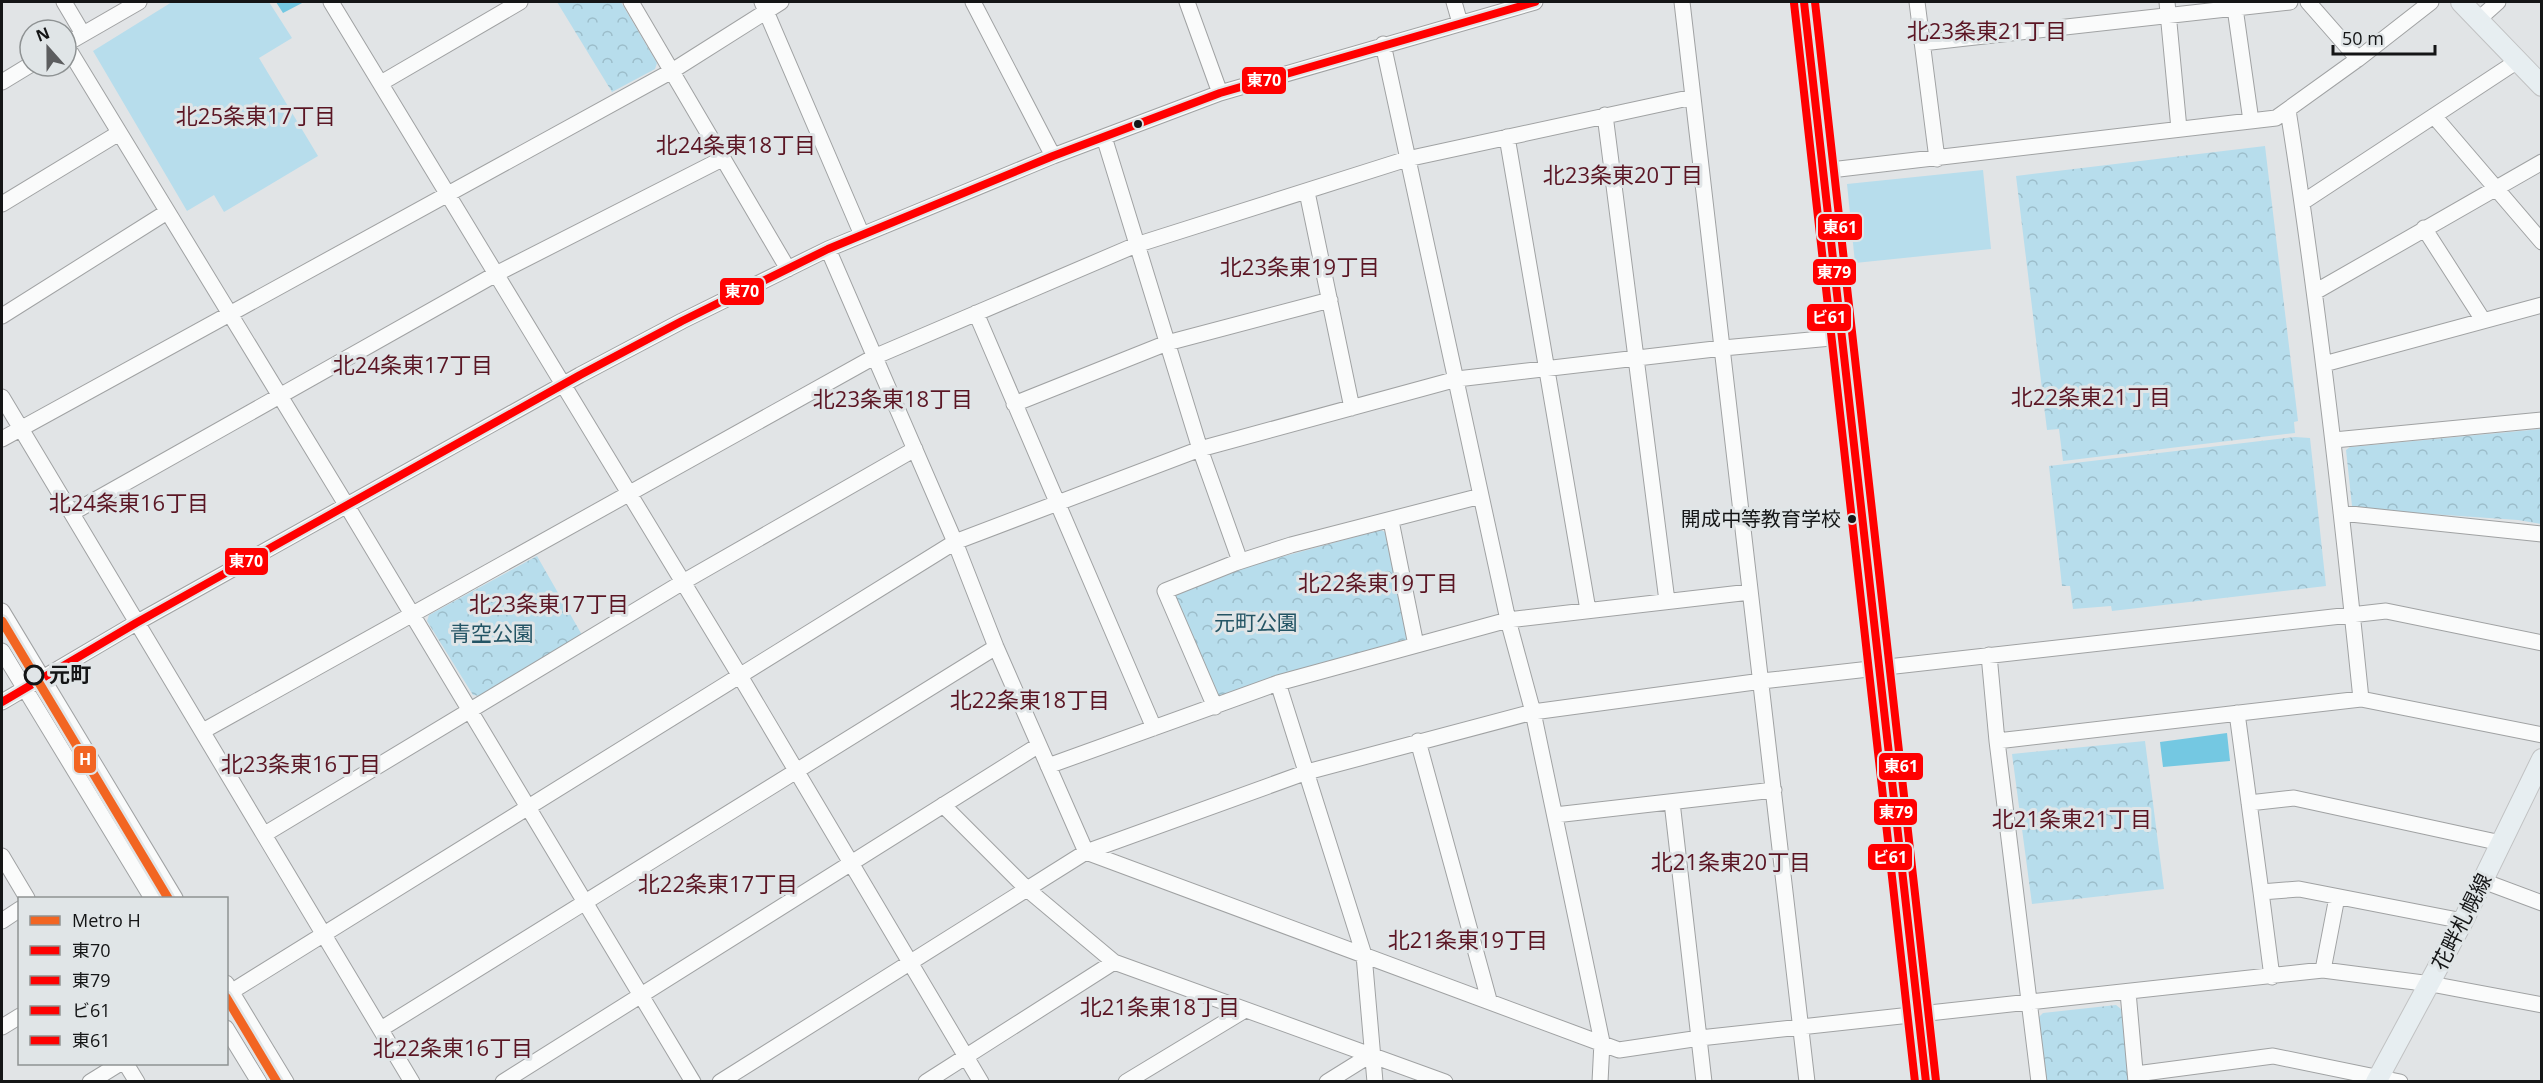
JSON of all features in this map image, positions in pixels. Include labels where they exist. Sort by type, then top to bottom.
[{"type":"main road","points":[[2460,2],[2519,60],[2541,86]]},
{"type":"main road","name":"花畔札幌線","points":[[2377,1080],[2463,921],[2541,759]]},
{"type":"street","points":[[64,2],[83,34]]},
{"type":"street","points":[[78,37],[139,2]]},
{"type":"street","points":[[332,2],[740,676],[981,1082]]},
{"type":"street","points":[[381,83],[520,2]]},
{"type":"street","points":[[631,2],[788,269]]},
{"type":"street","points":[[2,439],[672,71],[765,6],[781,2]]},
{"type":"street","points":[[973,2],[1053,156]]},
{"type":"street","points":[[1186,2],[1220,93]]},
{"type":"street","points":[[1454,2],[1460,23]]},
{"type":"street","points":[[2,702],[136,623],[563,385],[682,321],[828,249],[1053,156],[1220,93],[1383,44],[1535,2]]},
{"type":"street","points":[[1682,2],[1807,1082]]},
{"type":"street","points":[[1804,2],[1926,1082]]},
{"type":"street","points":[[1917,2],[1937,159]]},
{"type":"street","points":[[1922,43],[2168,8],[2235,8],[2290,2]]},
{"type":"street","points":[[2308,2],[2358,59]]},
{"type":"street","points":[[1822,171],[2276,118],[2358,59],[2431,2]]},
{"type":"street","points":[[2479,19],[2498,2]]},
{"type":"street","points":[[765,6],[862,235]]},
{"type":"street","points":[[2168,8],[2179,129]]},
{"type":"street","points":[[2235,8],[2251,121]]},
{"type":"street","points":[[1383,44],[1508,620],[1533,712],[1555,815],[1602,1042],[1600,1082]]},
{"type":"street","points":[[2303,202],[2519,60]]},
{"type":"street","points":[[78,64],[471,711],[693,1082]]},
{"type":"street","points":[[2,82],[18,72]]},
{"type":"street","points":[[203,731],[874,357],[976,313],[1136,245],[1407,159],[1693,97]]},
{"type":"street","points":[[2288,110],[2303,202],[2334,440],[2361,699]]},
{"type":"street","points":[[1605,115],[1667,601]]},
{"type":"street","points":[[2434,116],[2541,242]]},
{"type":"street","points":[[2,204],[119,132]]},
{"type":"street","points":[[1104,137],[1200,449],[1240,561]]},
{"type":"street","points":[[1507,137],[1588,610]]},
{"type":"street","points":[[72,513],[496,274],[722,159]]},
{"type":"street","points":[[2315,292],[2541,162]]},
{"type":"street","points":[[1306,192],[1352,408]]},
{"type":"street","points":[[2,316],[167,212]]},
{"type":"street","points":[[2424,228],[2483,320]]},
{"type":"street","points":[[828,249],[1086,852],[1619,1050],[1700,1038],[2323,970],[2430,984],[2541,1005]]},
{"type":"street","points":[[1014,404],[1167,343],[1330,300]]},
{"type":"street","points":[[2324,364],[2541,305]]},
{"type":"street","points":[[976,313],[1154,728]]},
{"type":"street","points":[[286,1082],[228,990],[955,542],[1200,449],[1457,379],[1723,348],[1842,337]]},
{"type":"street","points":[[2,397],[411,1082]]},
{"type":"street","points":[[2334,440],[2541,420]]},
{"type":"street","points":[[265,834],[683,582],[915,449]]},
{"type":"street","points":[[1215,707],[1165,591],[1240,561],[1291,545],[1481,496]]},
{"type":"street","points":[[2341,513],[2541,534]]},
{"type":"street","points":[[1390,521],[1416,645]]},
{"type":"street","points":[[1048,766],[1278,683],[1508,620],[1750,592]]},
{"type":"street","points":[[2,611],[174,897]]},
{"type":"street","points":[[720,1082],[1086,852],[1307,772],[1533,712],[1879,667],[2386,611],[2541,643]]},
{"type":"street","points":[[381,1029],[996,646]]},
{"type":"street","points":[[2,651],[151,897]]},
{"type":"street","points":[[1989,655],[1997,741],[2039,1082]]},
{"type":"street","points":[[1278,683],[1364,955],[1375,1082]]},
{"type":"street","points":[[1997,741],[2361,699],[2541,735]]},
{"type":"street","points":[[2237,713],[2272,977]]},
{"type":"street","points":[[1418,741],[1489,1000]]},
{"type":"street","points":[[503,1082],[1039,745]]},
{"type":"street","points":[[1555,815],[1774,790]]},
{"type":"street","points":[[2249,803],[2294,798],[2501,843]]},
{"type":"street","points":[[1672,802],[1704,1082]]},
{"type":"street","points":[[943,805],[1027,889],[1114,962],[1445,1082]]},
{"type":"street","points":[[2,856],[26,897]]},
{"type":"street","points":[[2483,881],[2541,903]]},
{"type":"street","points":[[2261,892],[2300,889],[2463,921]]},
{"type":"street","points":[[2323,970],[2337,897]]},
{"type":"street","points":[[2,921],[18,910]]},
{"type":"street","points":[[926,1082],[1114,962]]},
{"type":"street","points":[[2128,992],[2136,1078],[2273,1056],[2377,1080],[2400,1082]]},
{"type":"street","points":[[1126,1082],[1245,1010]]},
{"type":"street","points":[[2,1027],[18,1017]]},
{"type":"street","points":[[228,1031],[259,1082]]},
{"type":"street","points":[[1327,1082],[1372,1054]]},
{"type":"street","points":[[90,1082],[117,1065]]},
{"type":"street","points":[[127,1065],[137,1082]]},
{"type":"green space","points":[[172,2],[269,2],[292,38],[259,58],[318,156],[224,212],[214,195],[187,211],[93,51]]},
{"type":"green space","points":[[557,2],[621,2],[657,63],[655,69],[612,92]]},
{"type":"green space","points":[[2265,146],[2298,421],[2294,422],[2295,433],[2063,461],[2059,429],[2047,430],[2016,176]]},
{"type":"green space","points":[[1983,170],[1991,249],[1855,263],[1847,184]]},
{"type":"green space","points":[[2541,429],[2541,524],[2518,520],[2357,509],[2352,506],[2346,450],[2350,447]]},
{"type":"green space","points":[[2295,437],[2310,438],[2326,586],[2112,611],[2111,606],[2073,609],[2070,586],[2062,586],[2049,466]]},
{"type":"green space","name":"元町公園","points":[[1381,530],[1385,532],[1407,638],[1405,642],[1221,697],[1217,695],[1175,597],[1177,592],[1237,569]]},
{"type":"green space","name":"青空公園","points":[[537,556],[582,635],[480,696],[473,695],[427,621],[429,615]]},
{"type":"green space","points":[[2145,741],[2164,889],[2032,904],[2012,754]]},
{"type":"green space","points":[[2116,1005],[2121,1009],[2129,1081],[2046,1081],[2039,1017],[2043,1013]]},
{"type":"water","points":[[276,2],[304,2],[283,13]]},
{"type":"water","points":[[2227,733],[2230,761],[2163,767],[2160,742]]},
{"type":"metro line","name":"H","points":[[2,621],[167,897]]},
{"type":"metro line","name":"H","points":[[228,1000],[277,1082]]},
{"type":"transit line","name":"東70","points":[[2,702],[136,623],[580,375],[682,321],[828,249],[1053,156],[1220,93],[1535,2]]},
{"type":"transit line","name":"東79","points":[[1804,2],[1926,1082]]},
{"type":"transit line","name":"東61","points":[[1815,2],[1936,1081]]},
{"type":"transit line","name":"ビ61","points":[[1794,3],[1915,1082]]},
{"type":"place","name":"開成中等教育学校","points":[[1852,519]]},
{"type":"place","name":"元町","points":[[34,675]]},
{"type":"district","name":"北23条東21丁目","points":[[1987,31]]},
{"type":"district","name":"北25条東17丁目","points":[[256,116]]},
{"type":"district","name":"北24条東18丁目","points":[[736,145]]},
{"type":"district","name":"北23条東20丁目","points":[[1623,175]]},
{"type":"district","name":"北23条東19丁目","points":[[1300,267]]},
{"type":"district","name":"北24条東17丁目","points":[[413,365]]},
{"type":"district","name":"北22条東21丁目","points":[[2091,397]]},
{"type":"district","name":"北23条東18丁目","points":[[893,399]]},
{"type":"district","name":"北24条東16丁目","points":[[129,503]]},
{"type":"district","name":"北22条東19丁目","points":[[1378,583]]},
{"type":"district","name":"北23条東17丁目","points":[[549,604]]},
{"type":"district","name":"北22条東18丁目","points":[[1030,700]]},
{"type":"district","name":"北23条東16丁目","points":[[301,764]]},
{"type":"district","name":"北21条東21丁目","points":[[2072,819]]},
{"type":"district","name":"北21条東20丁目","points":[[1731,862]]},
{"type":"district","name":"北22条東17丁目","points":[[718,884]]},
{"type":"district","name":"北21条東19丁目","points":[[1468,940]]},
{"type":"district","name":"北21条東18丁目","points":[[1160,1007]]},
{"type":"district","name":"北22条東16丁目","points":[[453,1048]]}]
